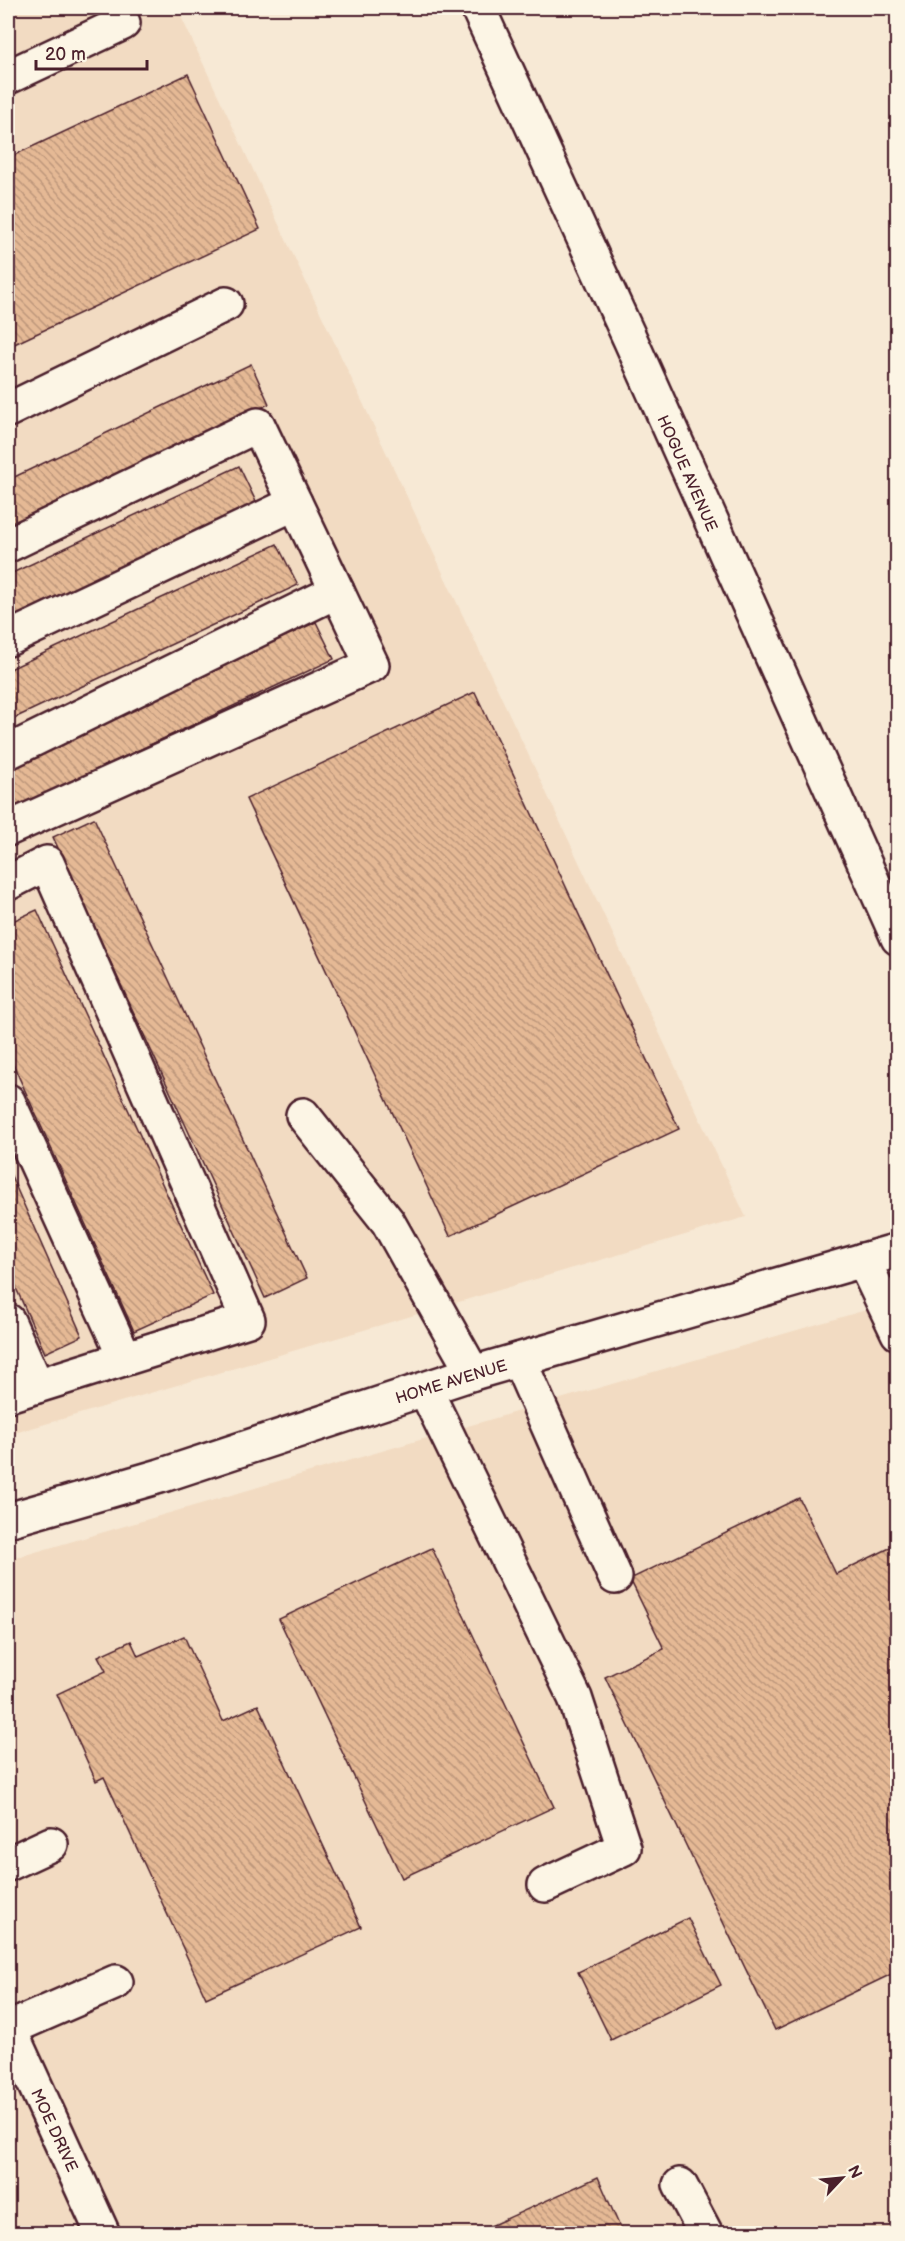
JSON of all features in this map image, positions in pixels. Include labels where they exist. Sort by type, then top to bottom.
[{"type":"street","name":"HOGUE AVENUE","points":[[478,8],[630,339],[897,938]]},
{"type":"street","points":[[8,77],[123,23]]},
{"type":"street","points":[[8,410],[226,304]]},
{"type":"street","points":[[8,545],[258,425],[372,664],[8,829]]},
{"type":"street","points":[[8,639],[295,503]]},
{"type":"street","points":[[8,752],[337,591]]},
{"type":"street","points":[[8,883],[47,863],[248,1320],[22,1390],[8,1321]]},
{"type":"street","points":[[8,1101],[125,1358]]},
{"type":"street","points":[[303,1115],[388,1222],[474,1373]]},
{"type":"street","name":"HOME AVENUE","points":[[8,1520],[160,1476],[474,1373],[897,1250]]},
{"type":"street","points":[[863,1260],[897,1333]]},
{"type":"street","points":[[519,1360],[615,1576]]},
{"type":"street","points":[[425,1389],[575,1698],[624,1848],[545,1885]]},
{"type":"street","points":[[8,1864],[51,1844]]},
{"type":"street","points":[[8,2028],[116,1982]]},
{"type":"street","name":"MOE DRIVE","points":[[8,2028],[103,2234]]},
{"type":"street","points":[[680,2185],[706,2234]]},
{"type":"shaded area","points":[[8,8],[177,8],[746,1217],[8,1435]]},
{"type":"shaded area","points":[[897,1301],[897,2233],[8,2233],[8,1560]]},
{"type":"building","points":[[188,74],[260,229],[8,347],[8,158]]},
{"type":"building","points":[[251,364],[269,404],[8,529],[8,480]]},
{"type":"building","points":[[239,466],[258,506],[8,625],[8,575]]},
{"type":"building","points":[[277,544],[298,585],[8,721],[8,670]]},
{"type":"building","points":[[316,622],[334,659],[8,811],[8,766]]},
{"type":"building","points":[[475,692],[679,1129],[450,1236],[246,799]]},
{"type":"building","points":[[94,818],[307,1278],[265,1298],[53,837]]},
{"type":"building","points":[[37,910],[213,1295],[134,1331],[8,1053],[8,923]]},
{"type":"building","points":[[8,1169],[82,1336],[45,1353],[8,1270]]},
{"type":"building","points":[[799,1498],[836,1574],[898,1544],[898,1971],[775,2030],[605,1677],[664,1649],[630,1579]]},
{"type":"building","points":[[432,1548],[554,1807],[402,1878],[279,1619]]},
{"type":"building","points":[[184,1636],[223,1721],[258,1705],[361,1927],[206,1998],[104,1777],[96,1781],[57,1694],[106,1671],[98,1656],[131,1641],[138,1656]]},
{"type":"building","points":[[688,1918],[721,1985],[611,2040],[578,1972]]},
{"type":"building","points":[[598,2177],[623,2234],[473,2234]]}]
